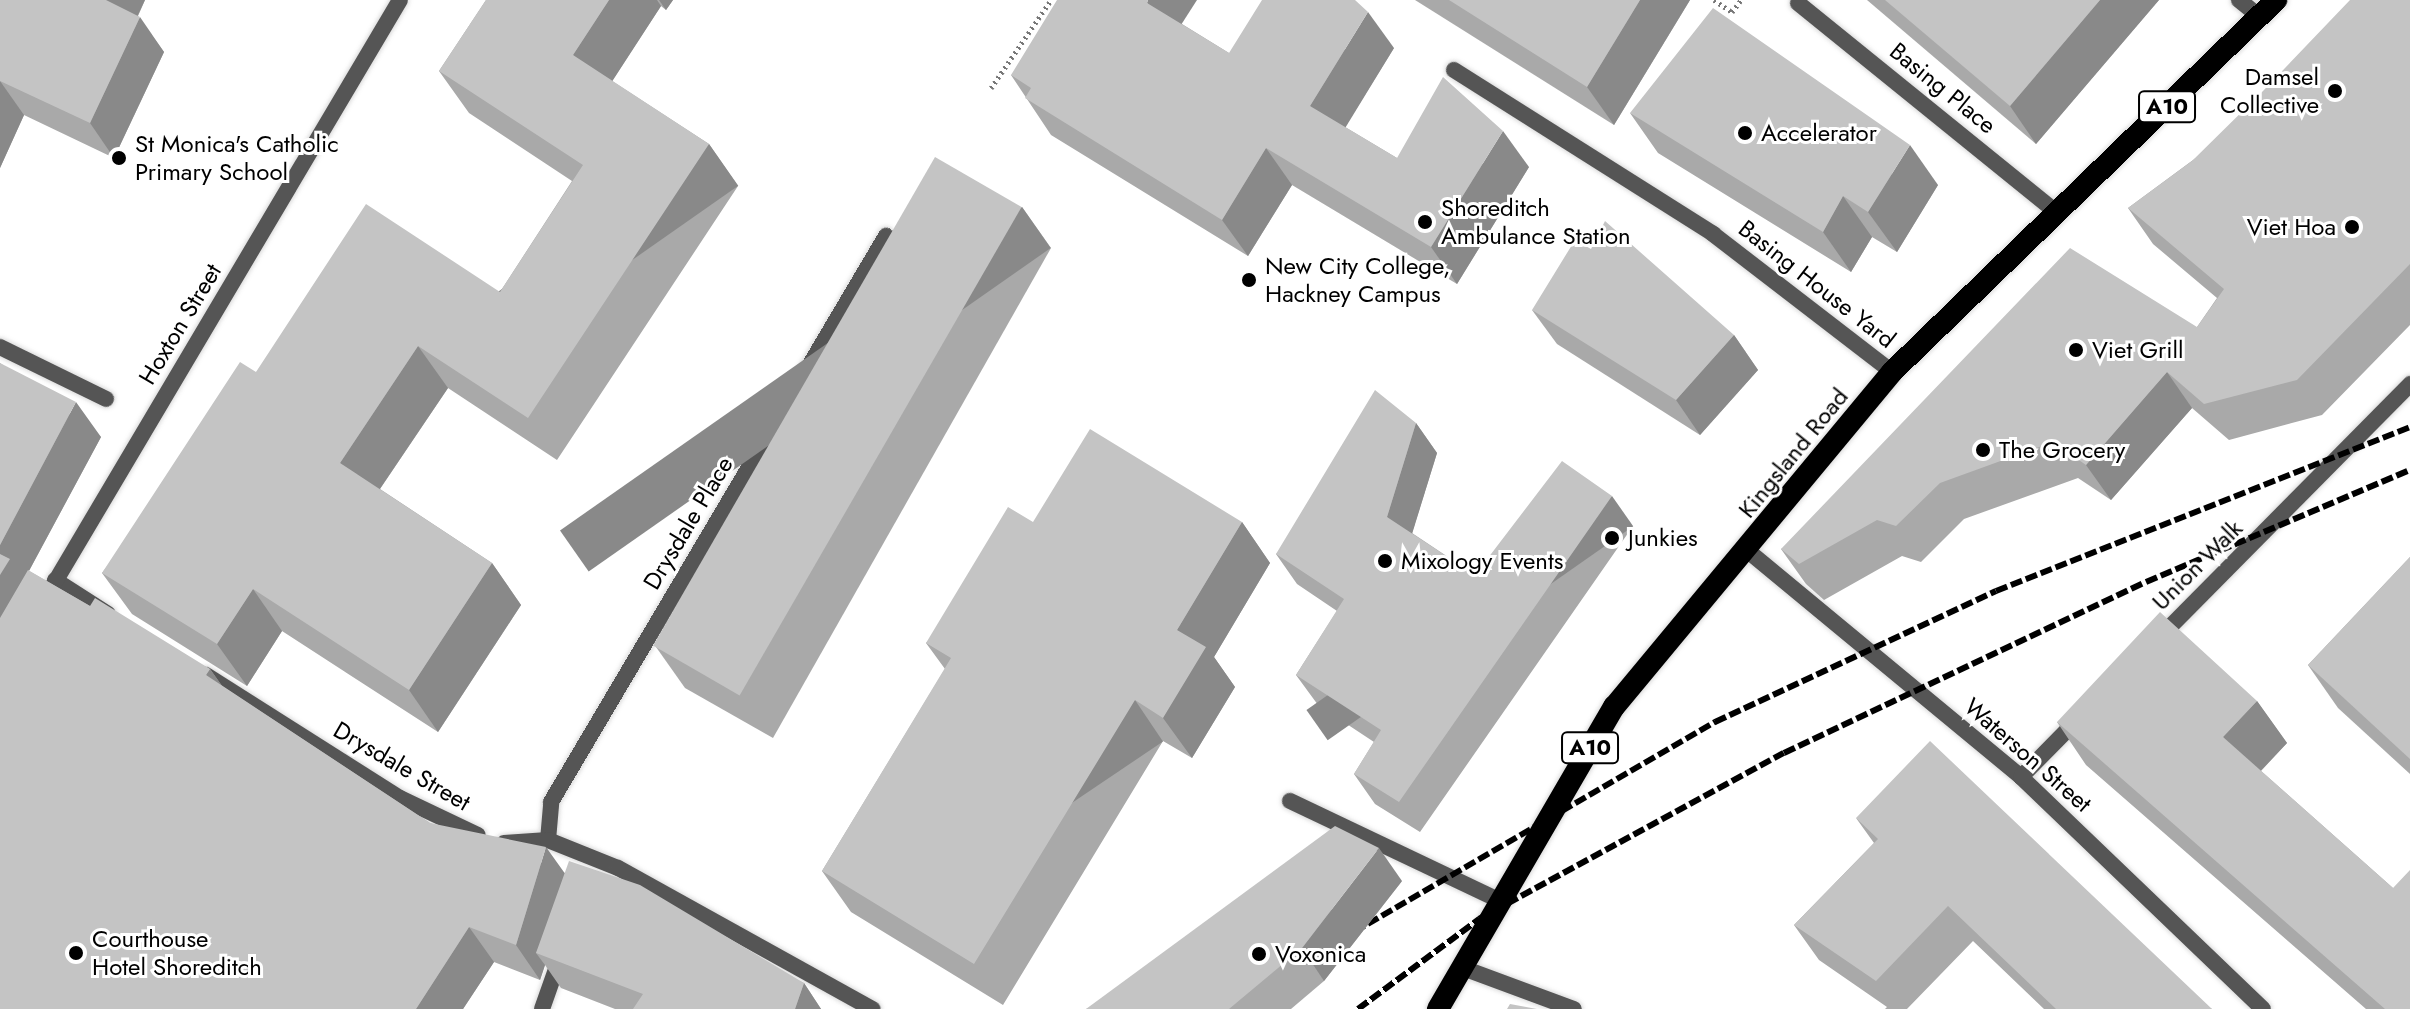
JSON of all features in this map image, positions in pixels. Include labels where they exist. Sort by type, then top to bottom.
[{"type":"highway","name":"Kingsland Road","points":[[1438,1009],[1614,707],[1748,551],[1892,372],[2276,0]]},
{"type":"street","name":"Hoxton Street","points":[[40,607],[400,0]]},
{"type":"street","points":[[2239,0],[2260,17]]},
{"type":"street","name":"Basing Place","points":[[1796,1],[2056,212]]},
{"type":"street","name":"Basing House Yard","points":[[1454,70],[1713,234],[1892,372]]},
{"type":"street","name":"Drysdale Place","points":[[548,840],[551,802],[886,236]]},
{"type":"street","points":[[0,347],[106,399]]},
{"type":"street","name":"Union Walk","points":[[2148,648],[2409,386]]},
{"type":"street","name":"Waterson Street","points":[[1748,551],[2021,777],[2263,1009]]},
{"type":"street","points":[[55,580],[120,621]]},
{"type":"street","name":"Drysdale Street","points":[[186,663],[456,828],[505,843],[548,840],[595,859],[872,1009]]},
{"type":"street","points":[[2021,777],[2092,705]]},
{"type":"street","points":[[1290,801],[1501,901]]},
{"type":"street","points":[[586,883],[595,859]]},
{"type":"street","points":[[542,1009],[567,939]]},
{"type":"street","points":[[1463,968],[1574,1009]]},
{"type":"path","points":[[991,88],[1051,0]]},
{"type":"path","points":[[1714,0],[1732,12],[1741,0]]},
{"type":"building","points":[[0,0],[106,0],[140,17],[90,123],[0,81]]},
{"type":"building","points":[[486,0],[609,0],[573,55],[709,144],[528,418],[418,346],[340,463],[492,563],[409,690],[253,589],[217,644],[102,573],[240,362],[256,372],[366,204],[500,292],[583,165],[439,71]]},
{"type":"building","points":[[1057,0],[1148,0],[1147,3],[1229,53],[1262,0],[1355,0],[1368,12],[1310,106],[1397,158],[1443,77],[1503,131],[1431,247],[1266,148],[1222,220],[1025,98],[1031,88],[1011,75]]},
{"type":"building","points":[[1449,0],[1640,0],[1587,87]]},
{"type":"building","points":[[1885,0],[2100,0],[2010,106]]},
{"type":"building","points":[[2350,0],[2410,0],[2410,264],[2297,380],[2204,404],[2167,372],[2086,465],[2053,442],[1940,483],[1896,526],[1877,520],[1799,564],[1781,549],[2070,248],[2197,327],[2224,289],[2128,208],[2192,161]]},
{"type":"building","points":[[1713,8],[1910,145],[1868,212],[1843,196],[1823,232],[1630,113]]},
{"type":"building","points":[[935,157],[1022,207],[740,695],[653,645]]},
{"type":"building","points":[[1605,221],[1734,335],[1676,400],[1532,310],[1575,240],[1591,249]]},
{"type":"building","points":[[0,363],[76,402],[0,545]]},
{"type":"building","points":[[1375,390],[1416,423],[1387,517],[1475,575],[1562,461],[1612,496],[1399,802],[1354,774],[1381,730],[1296,675],[1344,599],[1276,554]]},
{"type":"building","points":[[1090,429],[1242,522],[1177,630],[1206,647],[1163,718],[1135,700],[974,964],[822,871],[951,658],[926,643],[1008,507],[1033,522]]},
{"type":"building","points":[[0,554],[10,559],[0,575]]},
{"type":"building","points":[[2410,557],[2410,759],[2308,665]]},
{"type":"building","points":[[28,570],[90,606],[95,598],[210,669],[206,675],[430,823],[546,847],[516,945],[469,927],[416,1009],[0,1009],[0,618]]},
{"type":"building","points":[[2160,612],[2257,701],[2223,737],[2393,888],[2410,870],[2410,1009],[2385,1009],[2057,722]]},
{"type":"building","points":[[1930,741],[2212,1009],[2056,1009],[1948,906],[1876,981],[1794,925],[1878,839],[1856,818]]},
{"type":"building","points":[[1335,826],[1379,848],[1302,948],[1229,1009],[1086,1009]]},
{"type":"building","points":[[569,861],[640,885],[804,983],[795,1009],[633,1009],[643,994],[536,953]]},
{"type":"building","points":[[1510,1004],[1537,1009],[1507,1009]]},
{"type":"railway","points":[[1354,932],[1715,722],[1996,591],[2410,427]]},
{"type":"railway","points":[[1358,1009],[1479,919],[1784,753],[2146,582],[2410,470]]},
{"type":"place","name":"Damsel Collective","points":[[2335,91]]},
{"type":"place","name":"Accelerator","points":[[1745,133]]},
{"type":"place","name":"St Monica's Catholic Primary School","points":[[119,158]]},
{"type":"place","name":"Shoreditch Ambulance Station","points":[[1425,222]]},
{"type":"place","name":"Viet Hoa","points":[[2352,227]]},
{"type":"place","name":"New City College, Hackney Campus","points":[[1249,280]]},
{"type":"place","name":"Viet Grill","points":[[2076,350]]},
{"type":"place","name":"The Grocery","points":[[1983,450]]},
{"type":"place","name":"Junkies","points":[[1612,538]]},
{"type":"place","name":"Mixology Events","points":[[1385,561]]},
{"type":"place","name":"Courthouse Hotel Shoreditch","points":[[76,953]]},
{"type":"place","name":"Voxonica","points":[[1259,954]]}]
